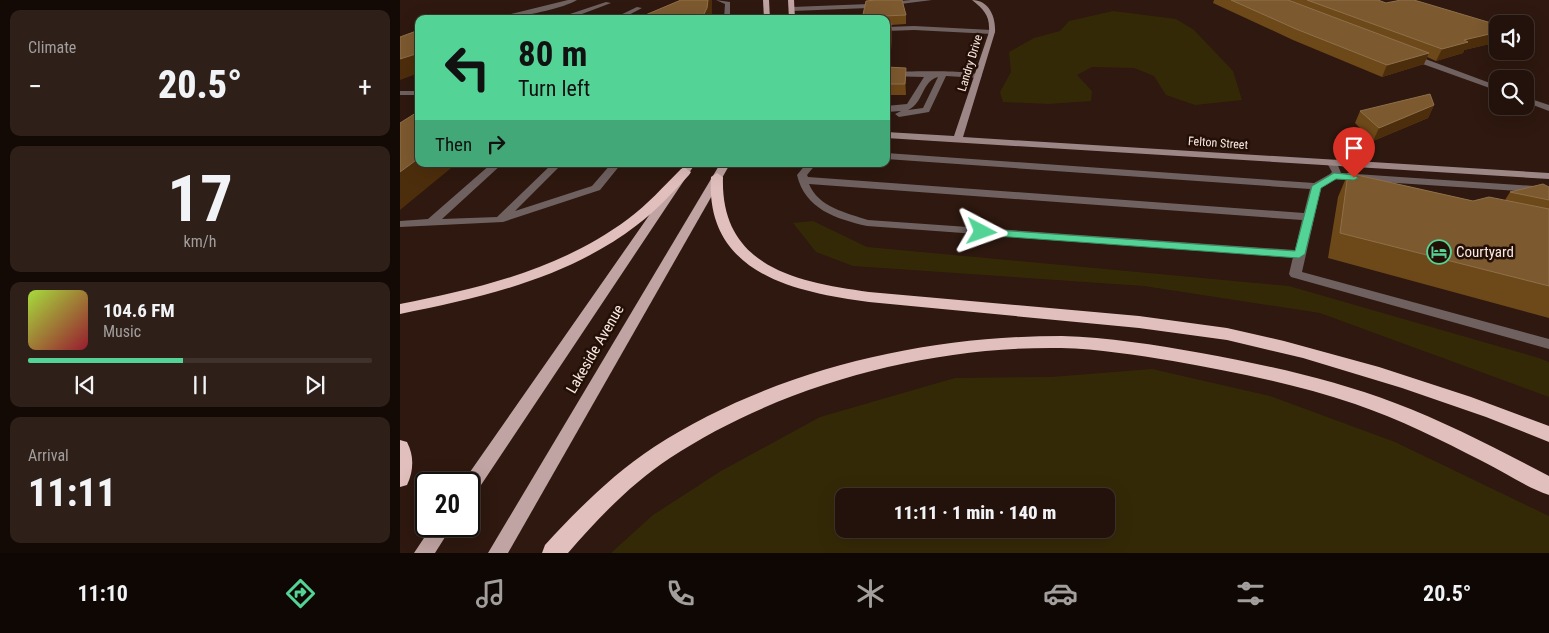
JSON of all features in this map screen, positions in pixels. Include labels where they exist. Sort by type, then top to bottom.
[{"type":"highway","points":[[400,309],[521,281],[566,263],[603,243],[633,222],[687,168]]},
{"type":"highway","points":[[721,170],[716,198],[718,212],[733,244],[747,259],[778,276],[852,296],[1172,325],[1261,341],[1388,376],[1497,413],[1549,434]]},
{"type":"highway","points":[[553,553],[592,510],[618,486],[654,458],[725,418],[796,387],[873,365],[913,356],[1000,345],[1048,342],[1102,344],[1205,360],[1295,379],[1385,408],[1431,426],[1483,450],[1549,486]]},
{"type":"highway","points":[[400,448],[402,456],[400,478]]},
{"type":"main road","points":[[766,0],[767,15]]},
{"type":"main road","points":[[791,0],[792,15]]},
{"type":"main road","name":"Lakeside Avenue","points":[[480,472],[687,168]]},
{"type":"main road","name":"Lakeside Avenue","points":[[498,553],[721,170]]},
{"type":"main road","points":[[424,553],[435,537]]},
{"type":"street","points":[[513,15],[574,0]]},
{"type":"street","points":[[719,0],[728,3],[727,15]]},
{"type":"street","points":[[792,9],[832,4],[929,0]]},
{"type":"street","name":"Landry Drive","points":[[958,139],[992,32],[992,17],[988,10],[975,0]]},
{"type":"street","points":[[575,15],[608,3]]},
{"type":"street","points":[[624,15],[639,8]]},
{"type":"street","points":[[890,29],[914,28],[992,32]]},
{"type":"street","points":[[1405,54],[1489,86]]},
{"type":"street","points":[[890,74],[978,76]]},
{"type":"street","points":[[890,109],[907,108],[915,102],[918,90],[927,78],[940,75]]},
{"type":"street","points":[[890,115],[918,113],[926,110],[940,75]]},
{"type":"street","points":[[402,93],[415,88]]},
{"type":"street","points":[[402,93],[415,93]]},
{"type":"street","points":[[1534,102],[1549,108]]},
{"type":"street","name":"Felton Street","points":[[890,135],[1549,176]]},
{"type":"street","points":[[890,156],[1325,181],[1549,190]]},
{"type":"street","points":[[1332,162],[1337,172],[1325,181],[1309,217],[1295,274],[1549,344]]},
{"type":"street","points":[[431,223],[494,167]]},
{"type":"street","points":[[500,220],[554,167]]},
{"type":"street","points":[[400,224],[500,220],[596,188],[614,167]]},
{"type":"street","points":[[809,167],[802,175],[804,188],[822,207],[868,224],[1299,254]]},
{"type":"street","points":[[803,180],[1309,217]]},
{"type":"street","points":[[1325,181],[1353,188]]},
{"type":"shaded area","points":[[1113,11],[1176,19],[1194,30],[1233,71],[1242,100],[1195,105],[1166,95],[1154,76],[1134,68],[1092,67],[1077,75],[1092,91],[1091,101],[1048,104],[1003,102],[1000,92],[1011,72],[1009,52],[1034,38],[1060,31],[1069,21]]},
{"type":"shaded area","points":[[813,221],[867,247],[1289,286],[1549,362],[1549,397],[1320,313],[1144,286],[853,266],[816,252],[793,223]]},
{"type":"shaded area","points":[[1152,369],[1270,396],[1395,442],[1549,516],[1549,553],[611,553],[653,515],[721,471],[820,417],[955,378],[1051,377]]},
{"type":"building","points":[[681,0],[708,0],[704,15],[645,15]]},
{"type":"building","points":[[902,0],[906,15],[863,15],[866,1]]},
{"type":"building","points":[[1231,0],[1288,0],[1429,53],[1387,65],[1296,29]]},
{"type":"building","points":[[1307,0],[1378,0],[1386,3],[1414,0],[1489,22],[1489,34],[1464,40],[1468,42],[1442,49]]},
{"type":"building","points":[[415,31],[415,54],[400,59],[400,37]]},
{"type":"building","points":[[890,67],[906,68],[905,84],[890,84]]},
{"type":"building","points":[[1430,94],[1434,105],[1379,128],[1360,111]]},
{"type":"building","points":[[415,114],[415,161],[400,172],[400,123]]},
{"type":"building","points":[[1348,173],[1473,201],[1489,197],[1549,209],[1549,286],[1340,233]]},
{"type":"building","points":[[1543,184],[1549,187],[1549,200],[1510,192]]},
{"type":"place","name":"Courtyard","points":[[1439,252]]},
{"type":"route","points":[[982,232],[1299,254],[1316,186],[1334,176],[1354,178]]}]
